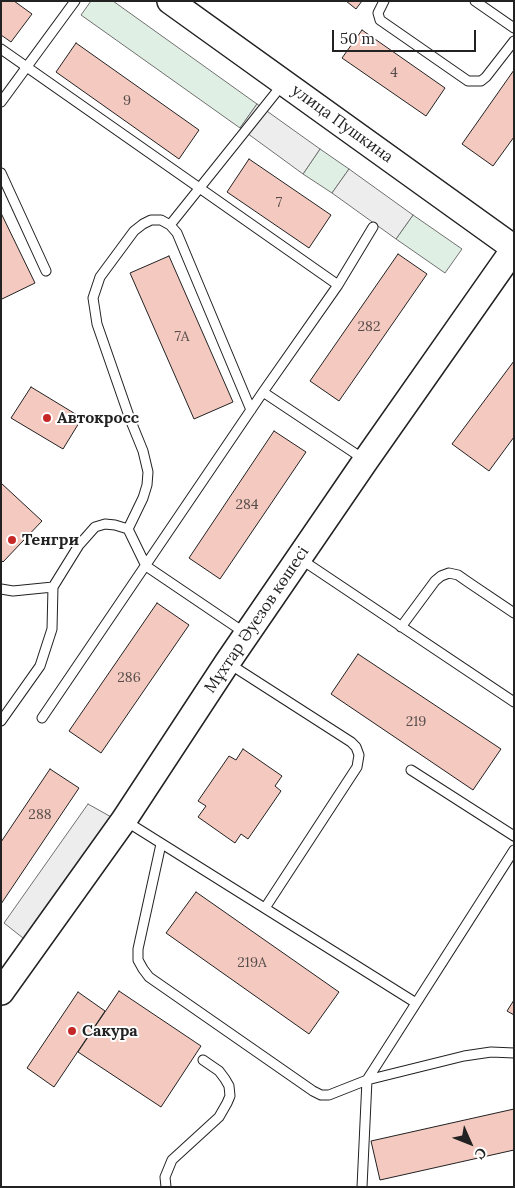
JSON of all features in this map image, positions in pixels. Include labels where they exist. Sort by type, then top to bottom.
[{"type":"street","name":"улица Пушкина","points":[[170,1],[514,249]]},
{"type":"street","name":"Мұхтар Әуезов көшесі","points":[[1,992],[124,820],[227,662],[514,249]]},
{"type":"lane","points":[[1,102],[28,68],[75,1]]},
{"type":"lane","points":[[384,1],[378,13],[380,20],[468,81],[475,82],[486,77],[514,41]]},
{"type":"lane","points":[[475,1],[514,28]]},
{"type":"lane","points":[[1,49],[338,285]]},
{"type":"lane","points":[[170,225],[284,82]]},
{"type":"lane","points":[[1,173],[46,271]]},
{"type":"lane","points":[[128,529],[147,485],[146,462],[97,324],[93,298],[100,277],[134,231],[151,220],[161,220],[170,225],[177,233],[251,410]]},
{"type":"lane","points":[[42,718],[263,392],[338,285],[373,227]]},
{"type":"lane","points":[[263,392],[366,460]]},
{"type":"lane","points":[[1,721],[40,666],[52,629],[53,587],[79,546],[95,527],[105,524],[128,529],[146,566],[247,634]]},
{"type":"lane","points":[[299,558],[514,702]]},
{"type":"lane","points":[[401,627],[434,581],[449,573],[458,575],[514,613]]},
{"type":"lane","points":[[1,589],[53,587]]},
{"type":"lane","points":[[227,662],[351,742],[356,747],[359,755],[357,767],[265,908]]},
{"type":"lane","points":[[411,770],[514,836]]},
{"type":"lane","points":[[124,820],[416,1003]]},
{"type":"lane","points":[[161,844],[138,949],[138,960],[149,977],[313,1091],[321,1095],[329,1095],[367,1080],[464,1056],[492,1052],[514,1053]]},
{"type":"lane","points":[[362,1187],[367,1080],[514,850]]},
{"type":"lane","points":[[166,1187],[165,1177],[172,1160],[218,1117],[230,1096],[229,1086],[225,1079],[219,1071],[203,1060]]},
{"type":"green space","points":[[91,1],[113,1],[257,104],[240,128],[81,15]]},
{"type":"green space","points":[[320,149],[349,169],[332,193],[303,174]]},
{"type":"green space","points":[[413,215],[462,249],[445,273],[396,239]]},
{"type":"shaded area","points":[[257,104],[320,149],[303,174],[240,128]]},
{"type":"shaded area","points":[[349,169],[413,215],[396,239],[332,193]]},
{"type":"shaded area","points":[[88,804],[113,818],[28,942],[4,923]]},
{"type":"building","points":[[1,1],[14,1],[32,14],[11,42],[1,35]]},
{"type":"building","points":[[346,1],[362,1],[356,9]]},
{"type":"building","points":[[362,30],[445,88],[426,116],[342,58]]},
{"type":"building","points":[[76,43],[199,130],[179,159],[56,72]]},
{"type":"building","points":[[514,70],[514,137],[493,166],[462,144]]},
{"type":"building","points":[[249,159],[331,215],[309,248],[227,192]]},
{"type":"building","points":[[1,213],[35,283],[2,299],[1,298]]},
{"type":"building","points":[[398,254],[427,274],[339,401],[310,381]]},
{"type":"building","points":[[169,256],[233,402],[194,419],[130,273]]},
{"type":"building","points":[[514,361],[514,437],[489,471],[452,444]]},
{"type":"building","name":"Автокросс","points":[[31,387],[82,418],[63,449],[11,418]]},
{"type":"building","points":[[274,431],[306,452],[220,579],[189,558]]},
{"type":"building","name":"Тенгри","points":[[1,483],[42,521],[3,562],[1,560]]},
{"type":"building","points":[[157,603],[189,625],[101,753],[69,731]]},
{"type":"building","points":[[358,654],[501,749],[473,790],[331,694]]},
{"type":"building","points":[[243,749],[282,776],[275,786],[281,791],[248,839],[241,834],[235,843],[198,817],[206,806],[198,801],[229,756],[236,760]]},
{"type":"building","points":[[50,769],[79,788],[1,904],[1,842]]},
{"type":"building","points":[[196,892],[339,992],[309,1034],[166,933]]},
{"type":"building","points":[[119,991],[201,1046],[161,1107],[78,1052]]},
{"type":"building","name":"Сакура","points":[[78,992],[105,1011],[54,1087],[27,1068]]},
{"type":"building","points":[[514,1000],[514,1015],[507,1011]]},
{"type":"building","points":[[514,1109],[514,1150],[380,1180],[371,1141]]},
{"type":"place","name":"Автокросс","points":[[47,418]]},
{"type":"place","name":"Тенгри","points":[[12,540]]},
{"type":"place","name":"Сакура","points":[[72,1031]]}]
